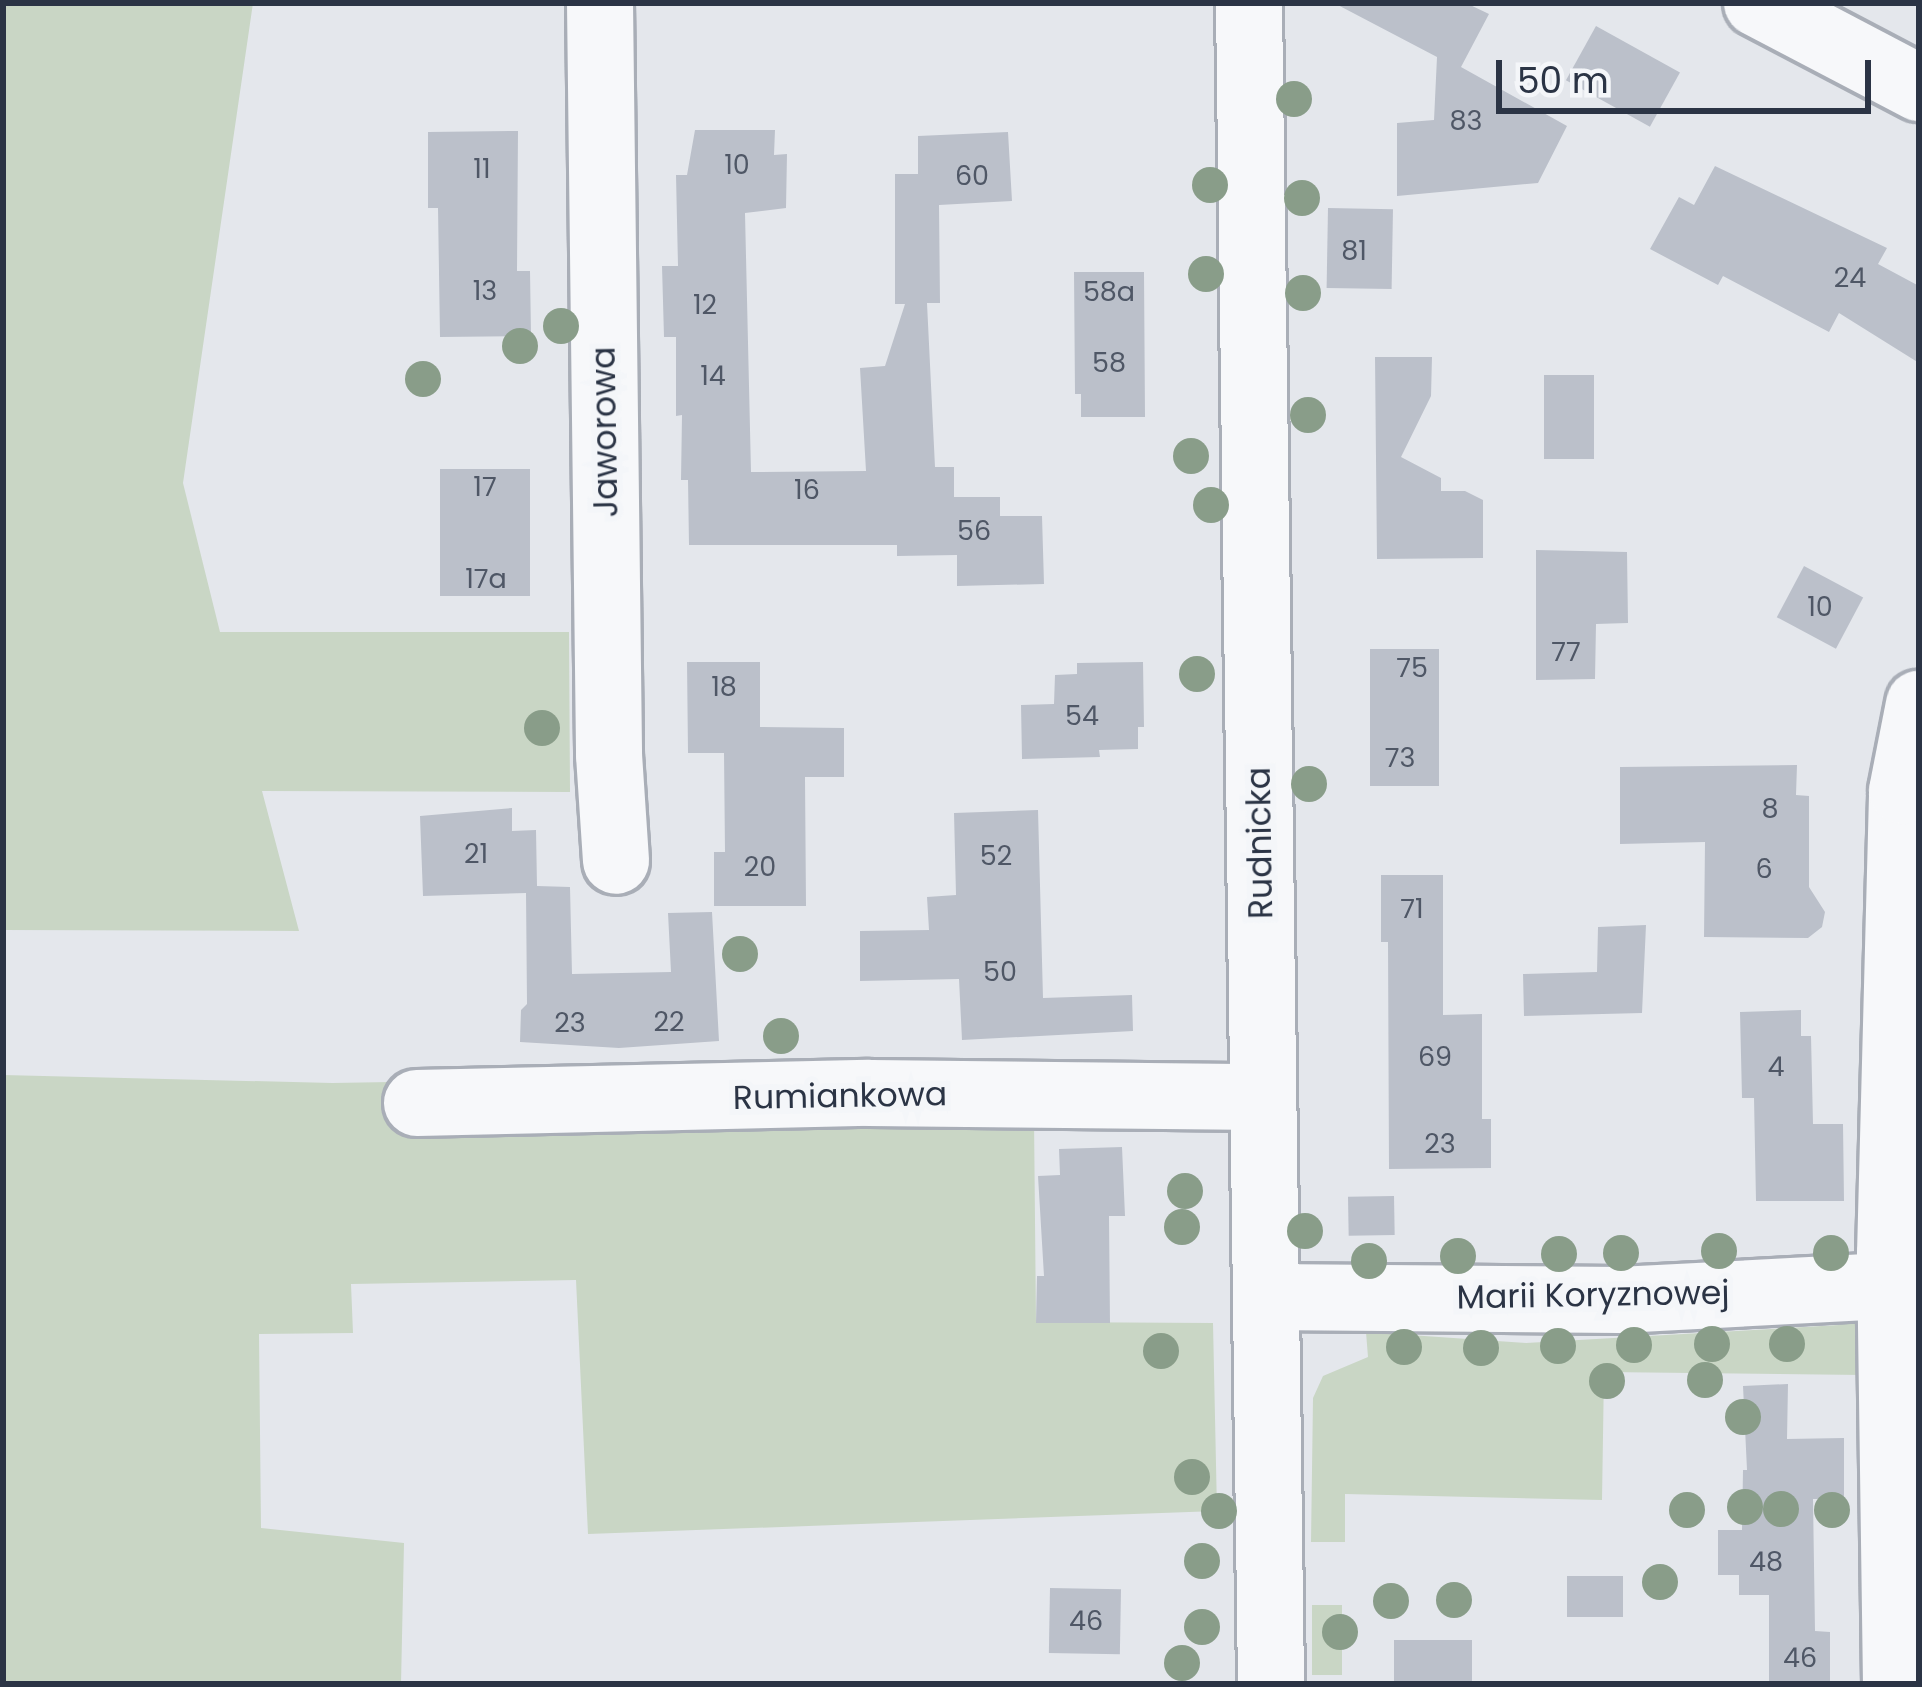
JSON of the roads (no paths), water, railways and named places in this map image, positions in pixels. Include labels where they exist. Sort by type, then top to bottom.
[{"type":"street","name":"Jaworowa","points":[[600,3],[609,755],[616,861]]},
{"type":"street","name":"Rudnicka","points":[[1249,3],[1271,1684]]},
{"type":"street","points":[[1757,3],[1919,88]]},
{"type":"street","points":[[1897,1684],[1905,1289],[1902,791],[1919,704]]},
{"type":"street","name":"Rumiankowa","points":[[417,1103],[869,1094],[1263,1096]]},
{"type":"street","name":"Marii Koryznowej","points":[[1267,1297],[1620,1300],[1905,1289]]}]
